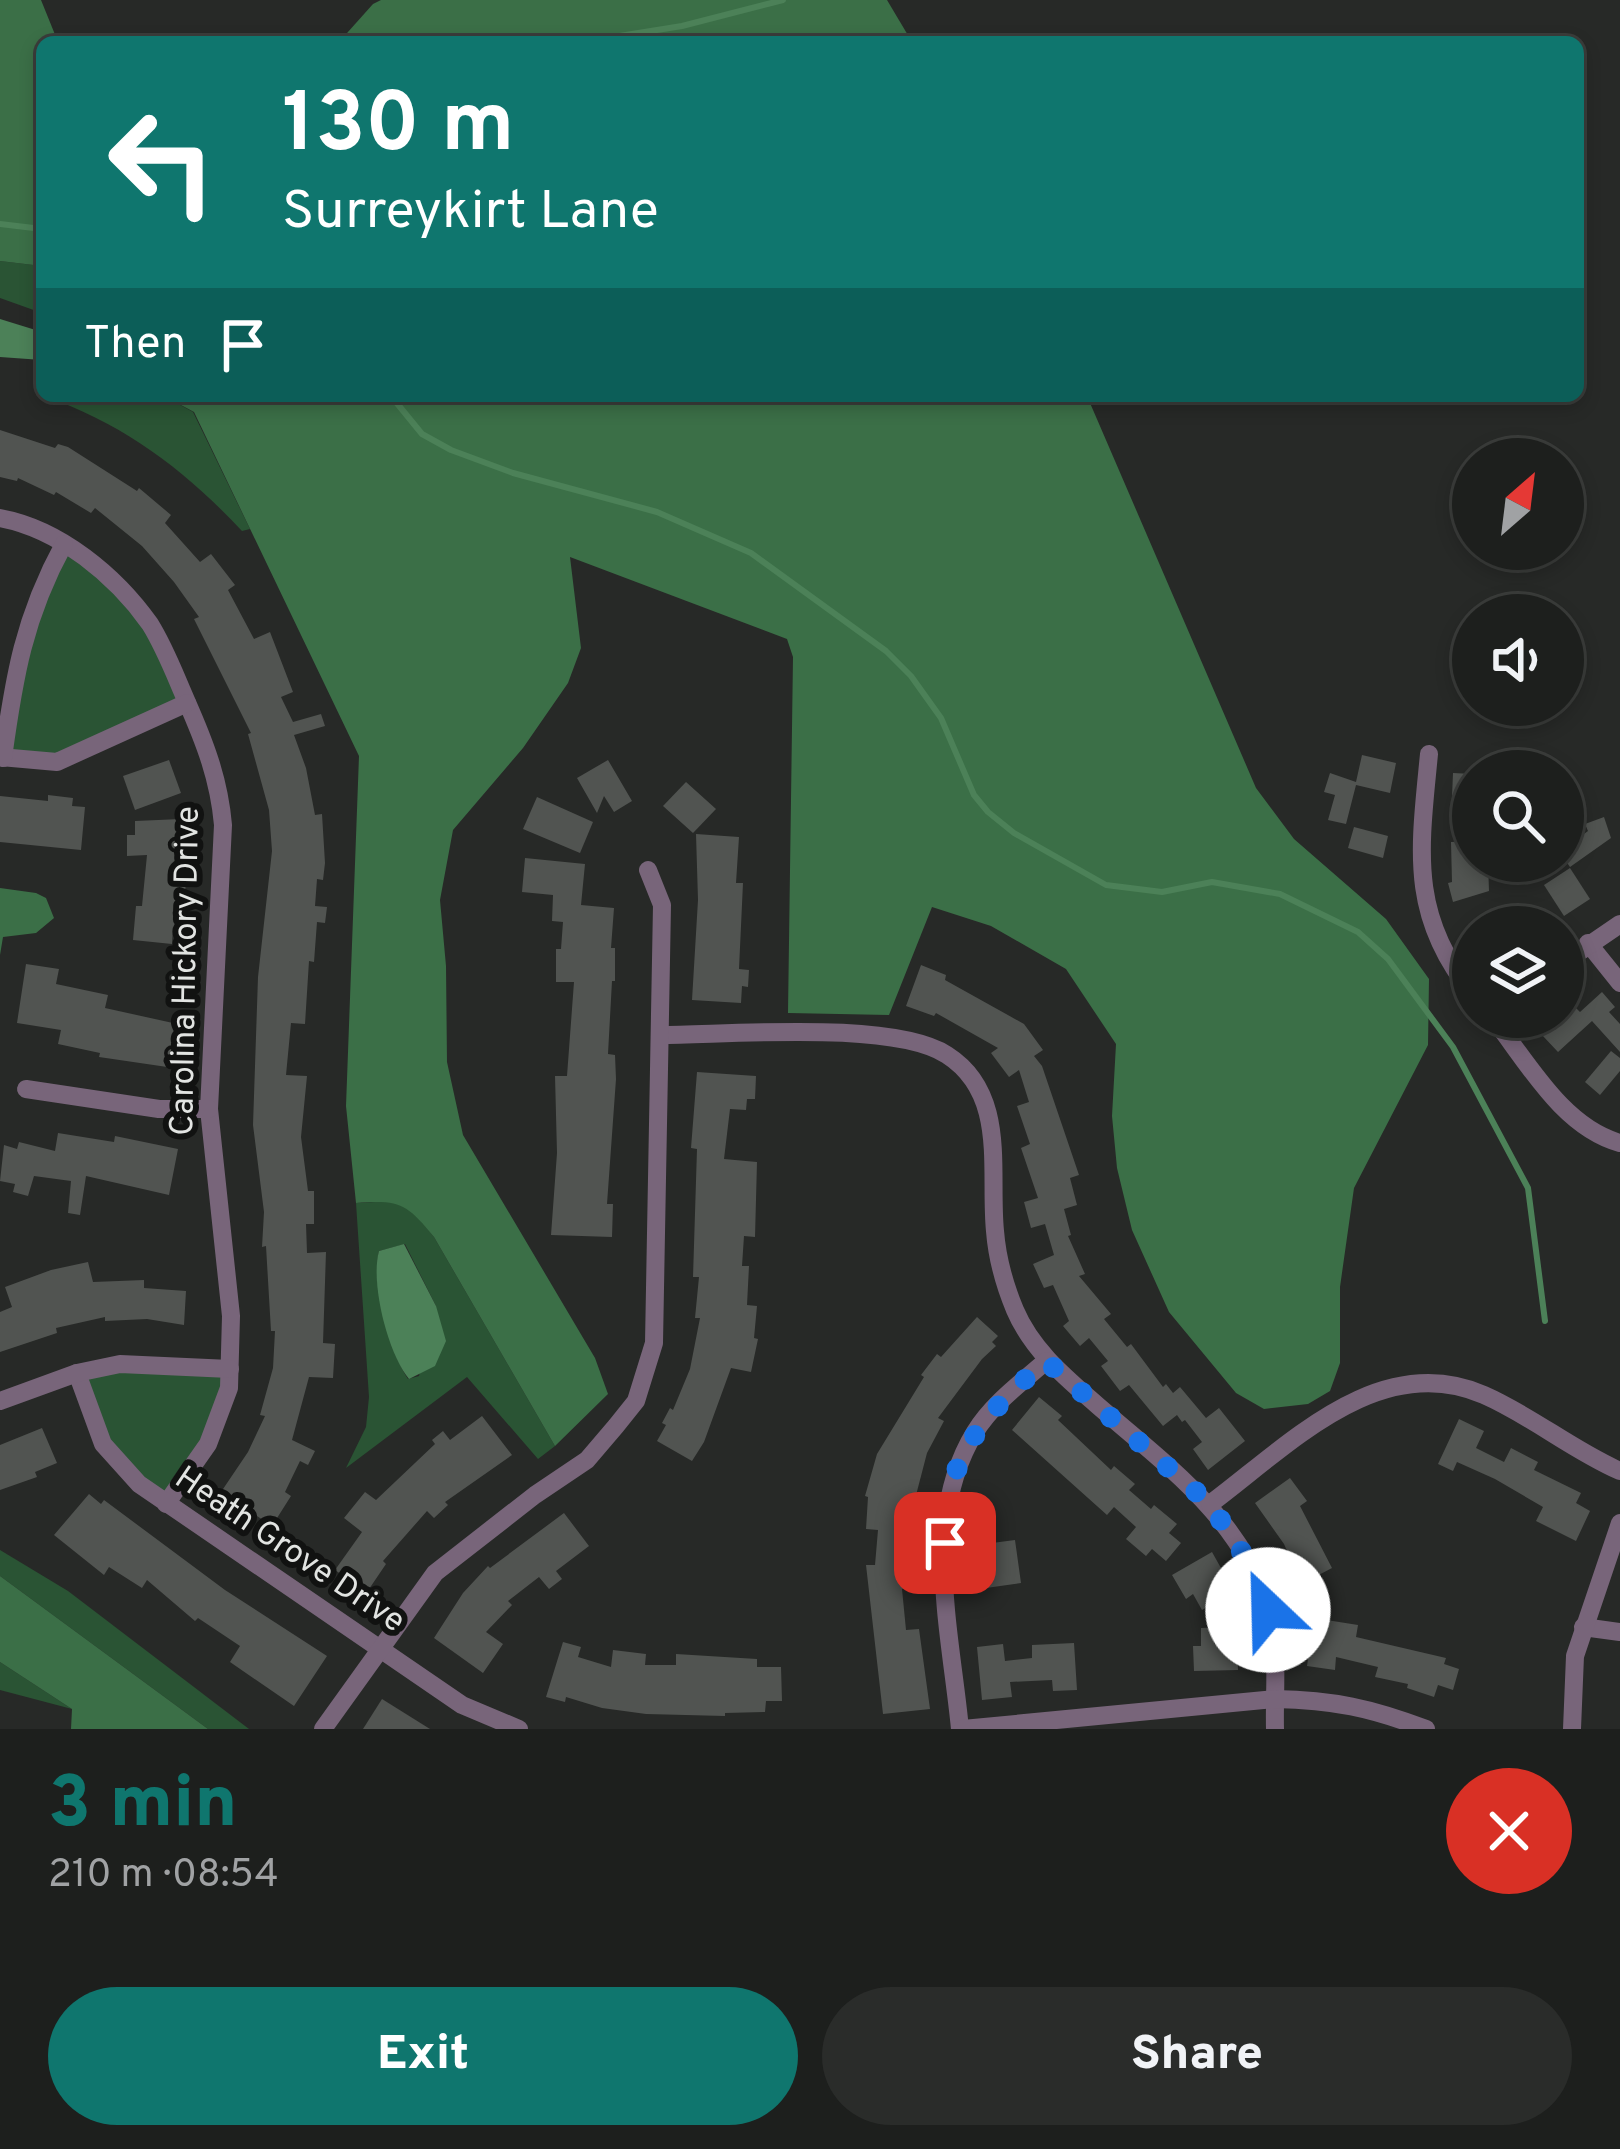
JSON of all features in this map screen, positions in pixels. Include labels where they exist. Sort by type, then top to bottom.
[{"type":"street","name":"Carolina Hickory Drive","points":[[0,518],[64,544],[111,579],[134,604],[152,627],[219,781],[224,825],[209,1109],[231,1316],[230,1369],[226,1402],[208,1444],[166,1504]]},
{"type":"street","points":[[64,544],[33,605],[21,644],[2,757],[48,764],[74,757],[187,703]]},
{"type":"street","points":[[1429,754],[1421,835],[1422,887],[1432,931],[1452,962]]},
{"type":"street","points":[[323,1729],[435,1573],[586,1460],[636,1401],[654,1343],[662,905],[648,870]]},
{"type":"street","points":[[1584,946],[1620,924]]},
{"type":"street","points":[[1588,943],[1620,983]]},
{"type":"street","points":[[660,1035],[864,1034],[902,1038],[949,1056],[982,1096],[992,1124],[995,1232],[1016,1312],[1046,1361],[1210,1504],[1245,1557],[1268,1610],[1274,1649],[1275,1729]]},
{"type":"street","points":[[1510,1038],[1565,1108],[1620,1144]]},
{"type":"street","points":[[26,1089],[147,1108],[209,1109]]},
{"type":"street","points":[[1046,1361],[976,1429],[958,1466],[944,1513],[962,1729],[1275,1699],[1370,1707],[1426,1729]]},
{"type":"street","points":[[0,1402],[77,1373],[120,1364],[230,1369]]},
{"type":"street","name":"Heath Grove Drive","points":[[77,1373],[103,1444],[125,1471],[166,1504],[462,1705],[518,1729]]},
{"type":"street","points":[[1210,1504],[1340,1407],[1380,1388],[1433,1382],[1478,1392],[1513,1408],[1620,1471]]},
{"type":"street","points":[[1571,1729],[1575,1656],[1620,1523]]},
{"type":"street","points":[[1583,1627],[1620,1632]]},
{"type":"shaded area","points":[[0,0],[41,0],[56,36],[36,36],[36,265],[0,261]]},
{"type":"shaded area","points":[[381,0],[887,0],[908,36],[344,36]]},
{"type":"shaded area","points":[[0,261],[36,265],[36,311],[0,298]]},
{"type":"shaded area","points":[[0,319],[36,330],[36,360],[0,357]]},
{"type":"shaded area","points":[[60,402],[175,402],[193,412],[250,529],[242,531],[152,451]]},
{"type":"shaded area","points":[[175,402],[1090,402],[1256,788],[1294,839],[1386,919],[1429,979],[1428,1045],[1354,1188],[1340,1287],[1340,1363],[1330,1391],[1308,1404],[1264,1409],[1236,1393],[1169,1312],[1132,1230],[1117,1168],[1112,1116],[1116,1044],[1066,969],[991,926],[932,907],[889,1015],[788,1013],[793,657],[787,639],[570,557],[581,648],[568,683],[523,748],[453,830],[440,900],[447,1062],[463,1135],[595,1358],[608,1394],[555,1446],[434,1237],[401,1206],[356,1203],[346,1106],[359,756],[194,412]]},
{"type":"shaded area","points":[[64,544],[134,604],[187,703],[74,757],[3,758],[13,682]]},
{"type":"shaded area","points":[[0,888],[46,898],[54,918],[36,933],[3,937],[0,955]]},
{"type":"shaded area","points":[[393,1201],[412,1210],[434,1237],[555,1446],[538,1459],[467,1377],[346,1468],[366,1427],[369,1397],[356,1203]],"holes":[[[405,1244],[436,1306],[419,1376],[408,1379],[384,1317],[379,1251]]]},
{"type":"shaded area","points":[[404,1244],[436,1306],[446,1341],[435,1366],[409,1379],[388,1336],[377,1281],[379,1251]]},
{"type":"shaded area","points":[[230,1369],[229,1388],[166,1504],[125,1471],[77,1373]]},
{"type":"shaded area","points":[[0,1550],[68,1591],[249,1729],[208,1729],[0,1576]]},
{"type":"shaded area","points":[[0,1576],[208,1729],[71,1729],[72,1709],[0,1662]]},
{"type":"shaded area","points":[[0,1662],[72,1709],[0,1690]]},
{"type":"building","points":[[0,430],[55,448],[58,444],[68,447],[139,488],[171,515],[165,523],[200,562],[211,554],[235,585],[228,590],[254,639],[270,632],[293,692],[281,697],[293,722],[321,714],[325,726],[294,735],[315,815],[322,814],[325,863],[323,880],[317,879],[315,906],[327,907],[325,923],[317,922],[314,962],[309,961],[305,1024],[291,1023],[286,1075],[307,1076],[301,1137],[308,1191],[314,1191],[314,1224],[306,1224],[307,1253],[326,1252],[323,1343],[335,1344],[333,1378],[309,1377],[292,1440],[315,1451],[308,1465],[300,1461],[285,1492],[291,1496],[272,1526],[221,1492],[265,1416],[260,1415],[273,1368],[275,1331],[271,1331],[266,1246],[262,1247],[264,1212],[253,1125],[258,977],[272,851],[269,810],[251,733],[194,619],[199,617],[174,582],[142,546],[95,508],[91,513],[56,492],[18,478],[0,477]]},
{"type":"building","points":[[1362,755],[1396,763],[1390,793],[1356,785],[1346,824],[1328,820],[1335,795],[1324,792],[1330,773],[1356,782]]},
{"type":"building","points":[[169,760],[181,793],[135,810],[123,776]]},
{"type":"building","points":[[608,760],[632,801],[614,812],[604,796],[597,813],[577,778]]},
{"type":"building","points":[[686,782],[716,809],[693,833],[663,806]]},
{"type":"building","points":[[48,795],[73,798],[72,806],[85,807],[81,850],[0,842],[0,796],[48,801]]},
{"type":"building","points":[[537,797],[593,822],[580,853],[523,829]]},
{"type":"building","points":[[1604,817],[1611,838],[1584,857],[1588,831],[1585,824]]},
{"type":"building","points":[[181,819],[182,832],[189,832],[189,854],[181,929],[173,928],[172,944],[133,940],[147,855],[127,856],[127,835],[135,835],[135,821]]},
{"type":"building","points":[[1354,827],[1388,836],[1383,858],[1348,848]]},
{"type":"building","points":[[696,834],[739,837],[736,883],[743,883],[739,969],[749,970],[741,1003],[692,1000]]},
{"type":"building","points":[[525,858],[585,864],[581,905],[614,908],[615,981],[608,1054],[615,1055],[616,1079],[607,1204],[613,1204],[612,1237],[551,1235],[557,1153],[555,1076],[567,1076],[574,982],[556,982],[556,949],[561,949],[563,922],[552,921],[553,895],[522,892]]},
{"type":"building","points":[[1489,882],[1489,891],[1453,902],[1448,883]]},
{"type":"building","points":[[1579,882],[1590,899],[1579,906],[1558,906],[1544,885]]},
{"type":"building","points":[[26,964],[59,969],[56,984],[108,995],[105,1008],[182,1025],[174,1068],[99,1057],[100,1053],[58,1044],[61,1030],[17,1023]]},
{"type":"building","points":[[921,965],[946,975],[945,980],[1024,1024],[1043,1050],[1034,1056],[1042,1066],[1079,1175],[1070,1178],[1077,1205],[1064,1209],[1068,1236],[1085,1274],[1079,1276],[1111,1314],[1104,1319],[1127,1347],[1131,1344],[1163,1387],[1166,1384],[1173,1393],[1180,1387],[1206,1418],[1219,1408],[1245,1441],[1208,1470],[1193,1449],[1202,1442],[1185,1420],[1177,1415],[1163,1426],[1129,1385],[1120,1391],[1101,1366],[1108,1361],[1089,1338],[1080,1346],[1063,1326],[1069,1321],[1053,1285],[1044,1288],[1033,1264],[1054,1255],[1045,1224],[1031,1228],[1024,1202],[1038,1198],[1021,1148],[1030,1144],[1017,1106],[1029,1102],[1019,1070],[1009,1077],[991,1053],[998,1048],[936,1013],[906,1006]]},
{"type":"building","points":[[1602,992],[1615,1007],[1609,1012],[1620,1024],[1620,1052],[1592,1021],[1584,1028],[1584,1008]]},
{"type":"building","points":[[1545,1038],[1573,1038],[1558,1052]]},
{"type":"building","points":[[1611,1051],[1620,1058],[1620,1071],[1600,1095],[1585,1082]]},
{"type":"building","points":[[697,1072],[756,1076],[755,1099],[747,1099],[746,1110],[730,1109],[724,1159],[757,1162],[755,1237],[744,1236],[742,1266],[749,1266],[747,1305],[757,1306],[754,1338],[758,1339],[751,1372],[731,1368],[704,1442],[692,1461],[657,1441],[690,1369],[700,1318],[695,1318],[699,1277],[693,1277],[697,1149],[691,1148]]},
{"type":"building","points":[[58,1133],[114,1142],[115,1136],[178,1149],[169,1195],[86,1176],[80,1215],[68,1213],[71,1181],[34,1176],[28,1196],[13,1192],[15,1184],[0,1181],[4,1145],[17,1149],[19,1142],[55,1151]]},
{"type":"building","points":[[88,1262],[93,1282],[144,1280],[144,1288],[186,1291],[184,1325],[147,1319],[105,1321],[105,1317],[56,1328],[57,1333],[0,1352],[0,1312],[12,1307],[5,1287]]},
{"type":"building","points":[[977,1317],[998,1336],[992,1342],[996,1346],[938,1418],[944,1421],[927,1453],[914,1503],[909,1564],[914,1564],[915,1588],[902,1589],[906,1630],[919,1629],[930,1709],[883,1714],[866,1565],[875,1565],[878,1530],[866,1529],[865,1496],[877,1454],[921,1375]]},
{"type":"building","points":[[1039,1397],[1111,1470],[1114,1466],[1135,1484],[1129,1490],[1177,1524],[1169,1533],[1181,1543],[1166,1561],[1152,1549],[1146,1556],[1126,1539],[1136,1527],[1114,1507],[1107,1515],[1012,1430]]},
{"type":"building","points":[[482,1416],[512,1455],[445,1502],[448,1505],[434,1518],[427,1511],[383,1561],[386,1564],[367,1592],[335,1570],[362,1532],[344,1518],[365,1492],[376,1500],[443,1431],[450,1440]]},
{"type":"building","points":[[1459,1419],[1484,1431],[1476,1448],[1504,1462],[1511,1448],[1538,1462],[1534,1470],[1581,1493],[1576,1503],[1590,1511],[1576,1541],[1536,1521],[1543,1507],[1495,1479],[1457,1462],[1453,1471],[1438,1464]]},
{"type":"building","points":[[42,1428],[57,1463],[35,1472],[37,1477],[0,1490],[0,1445]]},
{"type":"building","points":[[1290,1478],[1307,1501],[1300,1506],[1332,1568],[1311,1579],[1302,1563],[1294,1567],[1255,1503]]},
{"type":"building","points":[[89,1494],[327,1656],[294,1706],[230,1662],[240,1646],[198,1618],[195,1621],[147,1580],[142,1588],[109,1567],[104,1575],[54,1535]]},
{"type":"building","points":[[564,1513],[589,1546],[556,1571],[562,1579],[549,1589],[539,1577],[508,1601],[512,1605],[486,1632],[503,1644],[483,1673],[434,1638],[463,1593],[488,1566]]},
{"type":"building","points":[[1015,1540],[1021,1583],[986,1588],[984,1571],[973,1572],[969,1546]]},
{"type":"building","points":[[1212,1552],[1226,1577],[1214,1584],[1222,1598],[1202,1610],[1193,1594],[1186,1599],[1172,1575]]},
{"type":"building","points":[[1314,1618],[1358,1625],[1356,1637],[1446,1658],[1444,1664],[1459,1669],[1453,1690],[1438,1685],[1434,1697],[1407,1688],[1408,1684],[1375,1677],[1378,1667],[1336,1657],[1335,1670],[1307,1666]]},
{"type":"building","points":[[1224,1627],[1224,1638],[1237,1638],[1238,1670],[1194,1671],[1193,1646],[1201,1646],[1201,1628]]},
{"type":"building","points":[[563,1642],[581,1647],[578,1657],[611,1667],[613,1650],[646,1654],[645,1665],[676,1665],[676,1654],[757,1659],[757,1667],[781,1667],[782,1701],[766,1701],[765,1712],[725,1716],[646,1714],[546,1697]]},
{"type":"building","points":[[1074,1643],[1077,1690],[1053,1691],[1052,1680],[1010,1682],[1012,1697],[982,1700],[977,1647],[1003,1644],[1005,1661],[1032,1658],[1032,1645]]},
{"type":"building","points":[[382,1699],[430,1729],[363,1729]]},
{"type":"waterway","points":[[620,36],[682,26],[783,0]]},
{"type":"waterway","points":[[0,224],[36,228]]},
{"type":"waterway","points":[[396,402],[422,434],[451,450],[513,473],[657,512],[751,553],[886,651],[911,676],[941,718],[974,795],[988,812],[1014,833],[1106,885],[1162,892],[1212,882],[1280,894],[1358,932],[1388,959],[1453,1047],[1528,1188],[1545,1321]]},
{"type":"route","points":[[945,1543],[944,1513],[958,1466],[976,1429],[1046,1361],[1210,1504],[1245,1557],[1268,1610]]}]
